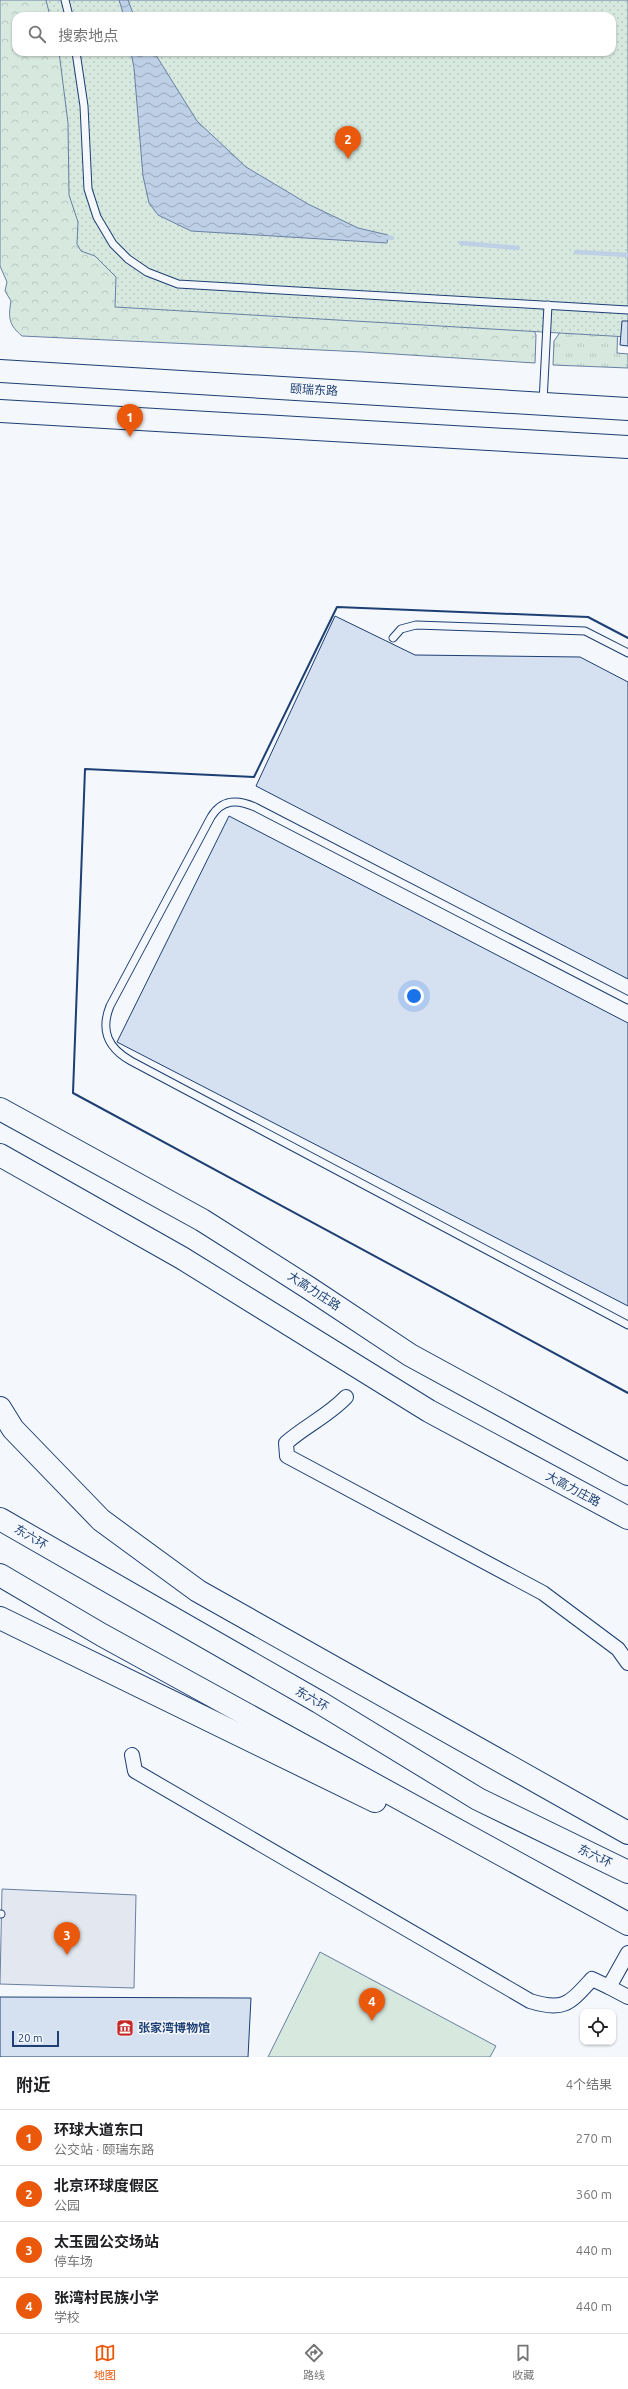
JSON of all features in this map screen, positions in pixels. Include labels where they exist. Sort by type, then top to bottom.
[{"type":"main road","name":"颐瑞东路","points":[[0,371],[628,409]]},
{"type":"main road","points":[[0,411],[628,447]]},
{"type":"main road","name":"大高力庄路","points":[[0,1109],[202,1220],[309,1288],[410,1355],[628,1474]]},
{"type":"main road","name":"大高力庄路","points":[[0,1155],[182,1258],[429,1411],[628,1518]]},
{"type":"main road","points":[[0,1408],[13,1429],[101,1520],[198,1591],[628,1833]]},
{"type":"main road","name":"东六环","points":[[0,1519],[319,1702],[478,1799],[628,1872]]},
{"type":"main road","points":[[0,1575],[109,1639],[628,1924]]},
{"type":"main road","points":[[0,1618],[605,1912]]},
{"type":"street","points":[[346,1397],[320,1420],[304,1427],[286,1443],[287,1456],[543,1593],[618,1649],[628,1663]]},
{"type":"street","points":[[132,1755],[135,1771],[530,2001],[550,2007],[572,2000],[592,1979],[628,1997]]},
{"type":"street","points":[[609,1987],[628,1953]]},
{"type":"lane","points":[[65,0],[68,12]]},
{"type":"lane","points":[[77,56],[84,106],[88,189],[97,217],[113,244],[128,259],[147,272],[178,284],[628,310]]},
{"type":"lane","points":[[543,404],[548,305]]},
{"type":"lane","points":[[393,638],[401,629],[416,625],[585,631],[628,653]]},
{"type":"lane","points":[[628,1000],[255,807],[232,801],[221,805],[211,817],[110,1006],[105,1028],[111,1045],[131,1061],[628,1325]]},
{"type":"green space","points":[[0,0],[54,0],[57,12],[12,12],[12,56],[72,56],[533,328],[536,335],[535,363],[363,352],[22,336],[14,328],[10,321],[11,301],[5,291],[7,282],[0,266]]},
{"type":"green space","points":[[46,0],[628,0],[628,337],[115,307],[116,277],[95,256],[81,251],[77,244],[78,222],[69,195],[68,123],[60,56],[616,56],[616,12],[49,12]]},
{"type":"green space","points":[[618,319],[617,353],[628,354],[628,368],[553,365],[554,341],[565,325]]},
{"type":"green space","points":[[320,1952],[496,2046],[490,2057],[268,2057]]},
{"type":"shaded area","points":[[2,1889],[136,1895],[134,1988],[0,1984]]},
{"type":"water","points":[[119,0],[128,0],[132,12],[123,12]]},
{"type":"water","points":[[132,56],[156,56],[197,121],[246,167],[308,204],[358,228],[388,235],[387,243],[191,231],[158,215],[149,203],[143,176]]},
{"type":"building","points":[[622,321],[628,321],[628,346],[620,345]]},
{"type":"building","points":[[335,616],[415,655],[580,657],[628,682],[628,979],[256,786]]},
{"type":"building","points":[[229,816],[628,1023],[628,1306],[117,1042]]},
{"type":"building","name":"张家湾博物馆","points":[[0,1997],[251,1998],[248,2057],[0,2057]]},
{"type":"waterway","points":[[383,237],[392,238]]},
{"type":"waterway","points":[[461,243],[518,248]]},
{"type":"waterway","points":[[576,252],[628,255]]},
{"type":"wall","points":[[628,638],[588,617],[337,607],[254,777],[85,769],[73,1093],[628,1393]]},
{"type":"place","name":"北京环球度假区","points":[[348,159]]},
{"type":"place","name":"环球大道东口","points":[[130,437]]},
{"type":"place","name":"太玉园公交场站","points":[[67,1955]]},
{"type":"place","name":"张湾村民族小学","points":[[372,2021]]},
{"type":"place","name":"张家湾博物馆","points":[[125,2028]]}]
